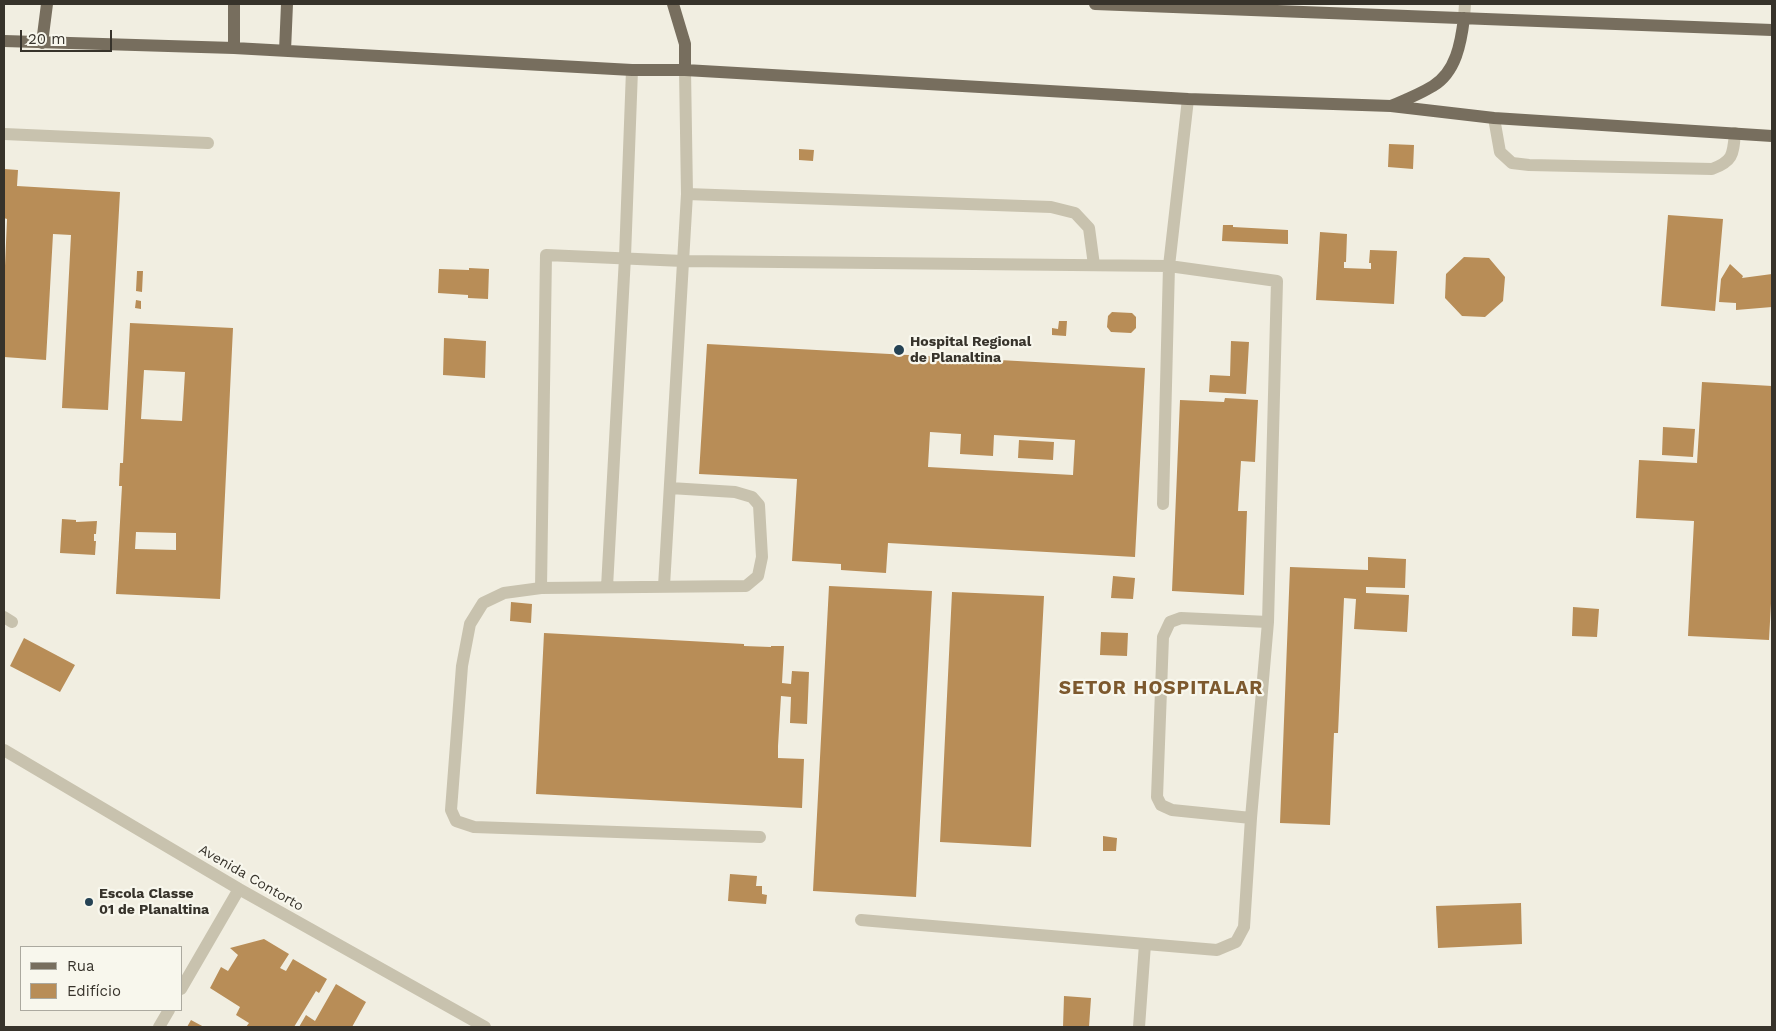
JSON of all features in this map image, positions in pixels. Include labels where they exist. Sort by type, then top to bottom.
[{"type":"main road","points":[[42,43],[46,4]]},
{"type":"main road","points":[[234,4],[234,48]]},
{"type":"main road","points":[[285,51],[287,4]]},
{"type":"main road","points":[[673,4],[686,44],[684,70]]},
{"type":"main road","points":[[1095,4],[1168,5],[1772,30]]},
{"type":"main road","points":[[1391,106],[1434,86],[1452,67],[1461,44],[1464,18]]},
{"type":"main road","points":[[4,42],[234,48],[632,70],[684,70],[1188,99],[1391,106],[1494,118],[1772,136]]},
{"type":"street","points":[[1464,18],[1465,4]]},
{"type":"street","points":[[607,587],[625,258],[632,70]]},
{"type":"street","points":[[664,586],[687,194],[684,70]]},
{"type":"street","points":[[1163,504],[1169,266],[1188,99]]},
{"type":"street","points":[[1494,118],[1500,152],[1512,163],[1529,165],[1712,169],[1724,164],[1733,155],[1736,133]]},
{"type":"street","points":[[4,134],[208,144]]},
{"type":"street","points":[[687,194],[1052,207],[1075,214],[1089,228],[1094,265]]},
{"type":"street","points":[[541,588],[546,255],[683,260],[1169,266],[1277,281],[1268,622],[1251,818],[1244,927],[1236,942],[1217,950],[861,920]]},
{"type":"street","points":[[670,488],[734,492],[752,497],[759,505],[762,558],[758,576],[746,586],[541,588],[504,593],[483,604],[470,624],[462,666],[451,810],[456,821],[474,827],[760,837]]},
{"type":"street","points":[[1251,818],[1172,810],[1162,805],[1158,797],[1163,637],[1170,622],[1181,618],[1268,622]]},
{"type":"street","name":"Avenida Contorto","points":[[4,750],[239,889],[485,1027]]},
{"type":"street","points":[[182,987],[239,889]]},
{"type":"street","points":[[1139,1027],[1145,944]]},
{"type":"street","points":[[159,1027],[168,1011]]},
{"type":"building","points":[[1389,144],[1414,145],[1413,169],[1388,167]]},
{"type":"building","points":[[799,149],[814,150],[813,161],[799,160]]},
{"type":"building","points":[[4,169],[18,170],[17,186],[120,192],[108,410],[62,408],[71,235],[53,234],[46,360],[4,357],[7,219],[4,218]]},
{"type":"building","points":[[1668,215],[1723,219],[1715,311],[1661,306]]},
{"type":"building","points":[[1223,225],[1288,230],[1288,244],[1222,241]]},
{"type":"building","points":[[1320,232],[1347,234],[1344,268],[1371,269],[1371,263],[1369,263],[1370,250],[1397,251],[1394,304],[1316,300]]},
{"type":"building","points":[[1464,257],[1489,258],[1505,277],[1503,301],[1485,317],[1462,316],[1445,298],[1446,274]]},
{"type":"building","points":[[1730,264],[1743,276],[1742,278],[1772,274],[1772,307],[1736,310],[1736,303],[1719,302],[1721,279]]},
{"type":"building","points":[[469,268],[489,269],[488,299],[468,298],[468,295],[438,293],[439,269],[469,270]]},
{"type":"building","points":[[137,271],[143,271],[142,292],[136,291]]},
{"type":"building","points":[[136,300],[141,301],[141,309],[135,308]]},
{"type":"building","points":[[1112,312],[1132,313],[1136,317],[1136,328],[1131,333],[1111,332],[1107,327],[1108,316]]},
{"type":"building","points":[[1059,321],[1067,321],[1066,336],[1052,335],[1052,328],[1058,329]]},
{"type":"building","points":[[130,323],[233,328],[220,599],[116,594],[122,486],[119,486],[120,463],[123,463]],"holes":[[[144,370],[185,372],[182,421],[141,419]],[[136,532],[176,533],[176,550],[135,549]]]},
{"type":"building","points":[[444,338],[486,341],[485,378],[443,375]]},
{"type":"building","points":[[1231,341],[1249,342],[1246,394],[1209,392],[1210,375],[1230,376]]},
{"type":"building","points":[[707,344],[1145,368],[1135,557],[888,543],[886,573],[841,570],[841,564],[792,561],[797,479],[699,474]],"holes":[[[930,432],[961,434],[960,454],[993,456],[994,435],[1075,440],[1073,475],[928,467]]]},
{"type":"building","points":[[1702,382],[1772,386],[1772,585],[1769,640],[1688,636],[1694,521],[1636,518],[1639,460],[1697,463]]},
{"type":"building","points":[[1225,398],[1258,400],[1255,462],[1241,461],[1238,511],[1247,511],[1244,595],[1172,591],[1180,400],[1224,402]]},
{"type":"building","points":[[1663,427],[1695,429],[1693,457],[1662,455]]},
{"type":"building","points":[[1019,440],[1054,442],[1053,460],[1018,458]]},
{"type":"building","points":[[62,519],[76,520],[76,522],[97,521],[96,534],[94,534],[94,541],[96,541],[95,555],[60,553]]},
{"type":"building","points":[[1368,557],[1406,559],[1405,588],[1366,587],[1366,593],[1409,595],[1407,632],[1354,629],[1356,599],[1344,598],[1338,733],[1334,733],[1330,825],[1280,823],[1290,567],[1368,570]]},
{"type":"building","points":[[1113,576],[1135,578],[1133,599],[1111,598]]},
{"type":"building","points":[[829,586],[932,591],[916,897],[813,891]]},
{"type":"building","points":[[952,592],[1044,596],[1031,847],[940,842]]},
{"type":"building","points":[[511,602],[532,604],[531,623],[510,621]]},
{"type":"building","points":[[1573,607],[1599,609],[1597,637],[1572,636]]},
{"type":"building","points":[[1101,632],[1128,633],[1127,656],[1100,655]]},
{"type":"building","points":[[544,633],[744,644],[744,646],[784,646],[782,683],[791,684],[792,671],[809,672],[807,724],[790,723],[791,697],[781,696],[778,746],[778,758],[804,759],[802,808],[536,794]]},
{"type":"building","points":[[24,638],[75,665],[60,692],[10,666]]},
{"type":"building","points":[[1103,836],[1117,838],[1116,851],[1103,851]]},
{"type":"building","points":[[730,874],[757,876],[756,886],[762,886],[762,894],[767,895],[766,904],[728,901]]},
{"type":"building","points":[[1521,903],[1522,944],[1438,948],[1436,906]]},
{"type":"building","points":[[264,939],[289,954],[280,968],[286,971],[293,959],[327,979],[319,993],[316,991],[294,1027],[246,1027],[249,1023],[236,1015],[240,1007],[210,988],[221,967],[228,971],[238,955],[230,948]]},
{"type":"building","points":[[336,984],[366,1002],[352,1027],[299,1027],[306,1015],[315,1021]]},
{"type":"building","points":[[1064,996],[1091,998],[1089,1027],[1063,1027]]},
{"type":"building","points":[[191,1020],[204,1027],[187,1027]]},
{"type":"place","name":"Hospital Regional de Planaltina","points":[[899,350]]},
{"type":"place","name":"Escola Classe 01 de Planaltina","points":[[89,902]]},
{"type":"district","name":"SETOR HOSPITALAR","points":[[1161,688]]}]
